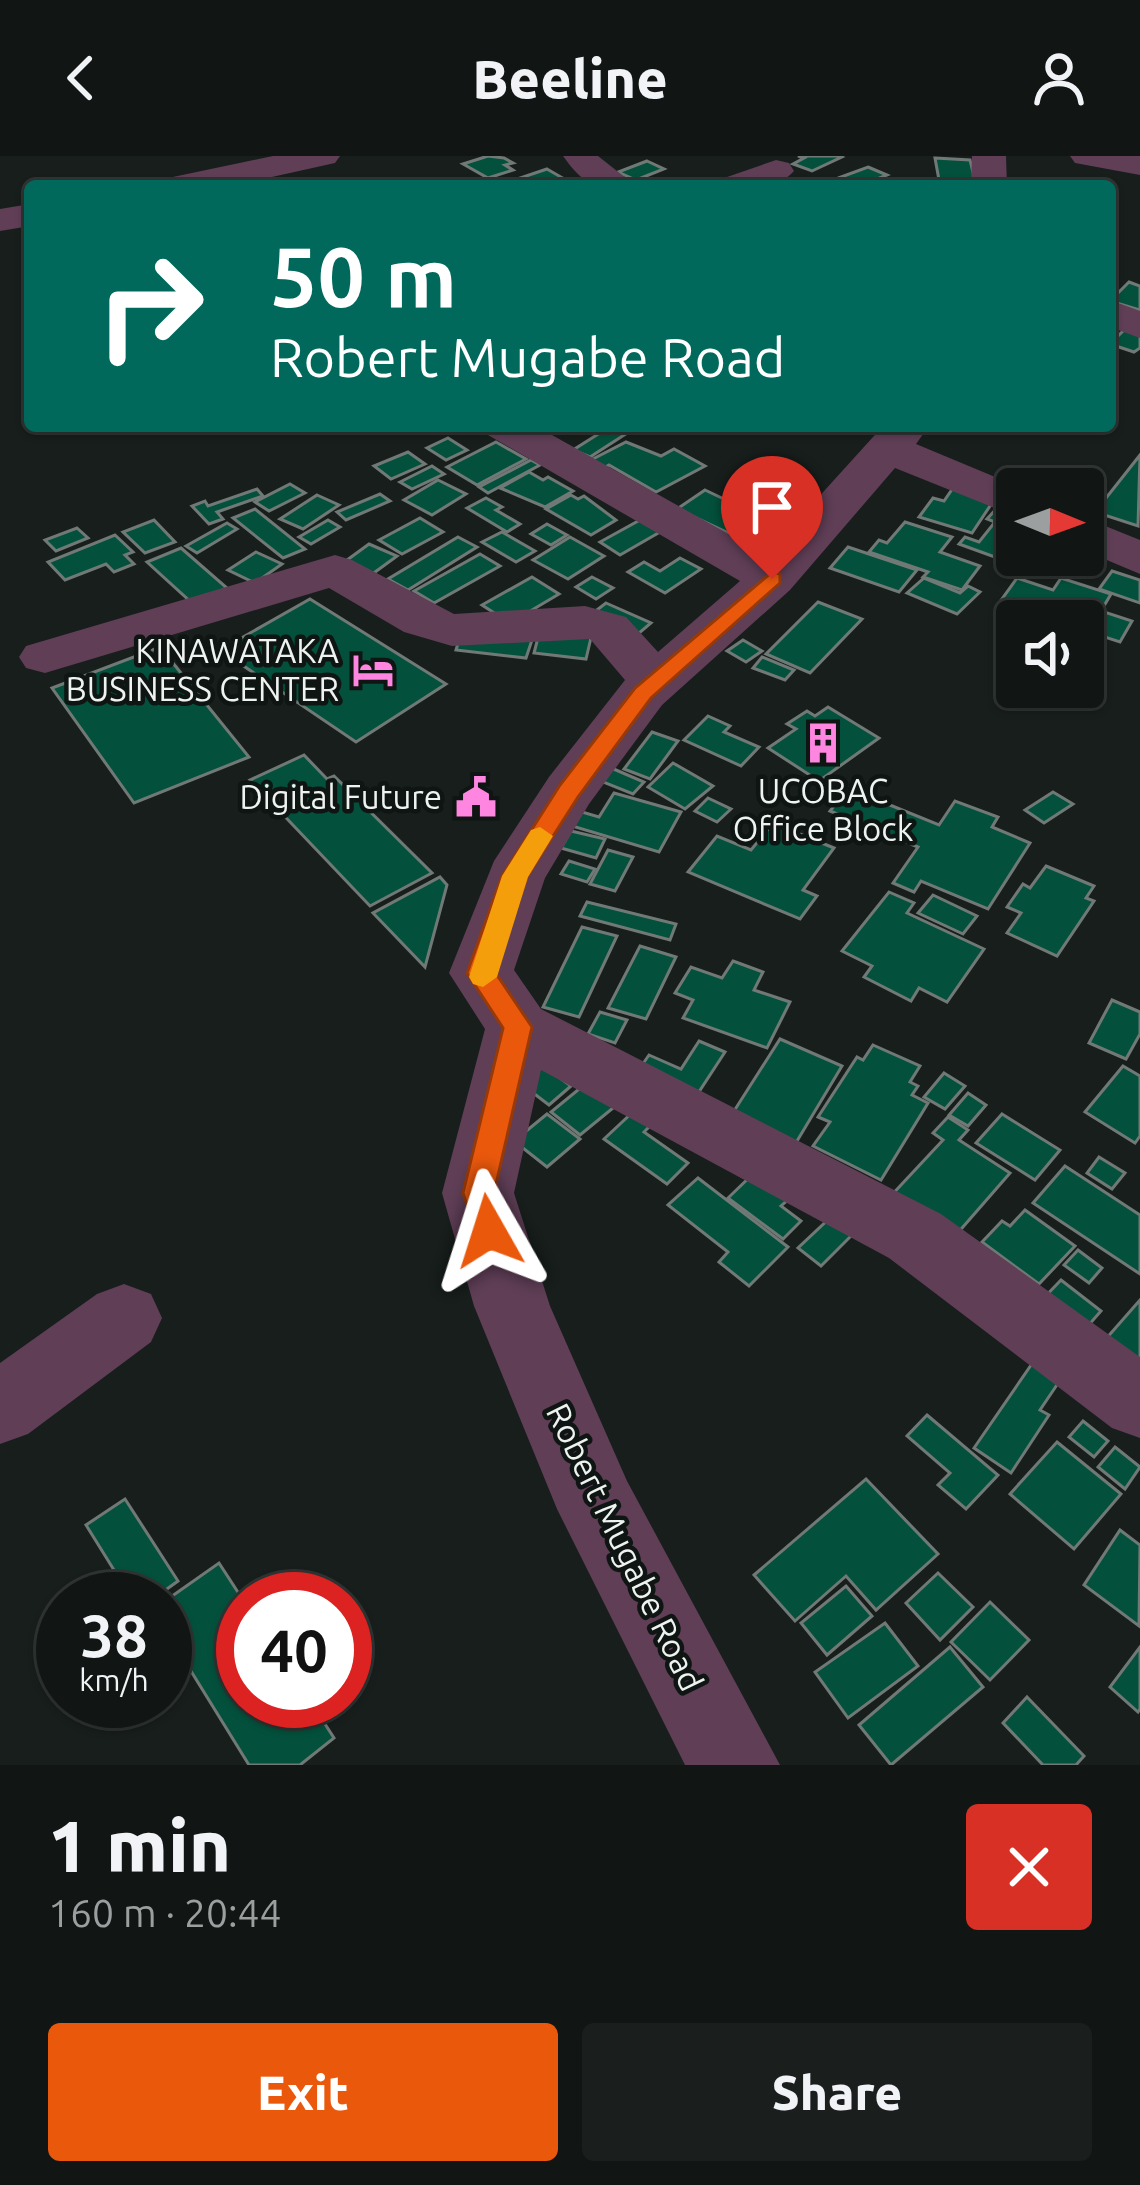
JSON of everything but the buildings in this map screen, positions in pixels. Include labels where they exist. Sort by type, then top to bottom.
[{"type":"street","points":[[209,180],[323,156]]},
{"type":"street","points":[[580,156],[608,180]]},
{"type":"street","points":[[1087,156],[1140,164]]},
{"type":"street","points":[[515,432],[772,579]]},
{"type":"street","points":[[996,491],[897,437],[772,579],[656,682],[569,791],[515,876],[481,973],[518,1027],[915,1236],[1140,1402]]},
{"type":"street","points":[[1104,541],[1139,558]]},
{"type":"street","points":[[45,657],[335,570],[422,621],[452,630],[585,622],[608,628],[656,682]]},
{"type":"street","name":"Robert Mugabe Road","points":[[518,1027],[478,1193],[512,1306],[598,1509],[734,1765]]},
{"type":"street","points":[[0,1408],[124,1318]]},
{"type":"slow traffic","points":[[483,977],[515,876],[540,836]]},
{"type":"place","name":"KINAWATAKA BUSINESS CENTER","points":[[373,670]]},
{"type":"place","name":"UCOBAC Office Block","points":[[823,743]]},
{"type":"place","name":"Digital Future","points":[[476,797]]},
{"type":"route","points":[[489,1231],[478,1193],[518,1027],[481,973],[515,876],[569,791],[643,693],[772,579]]}]
